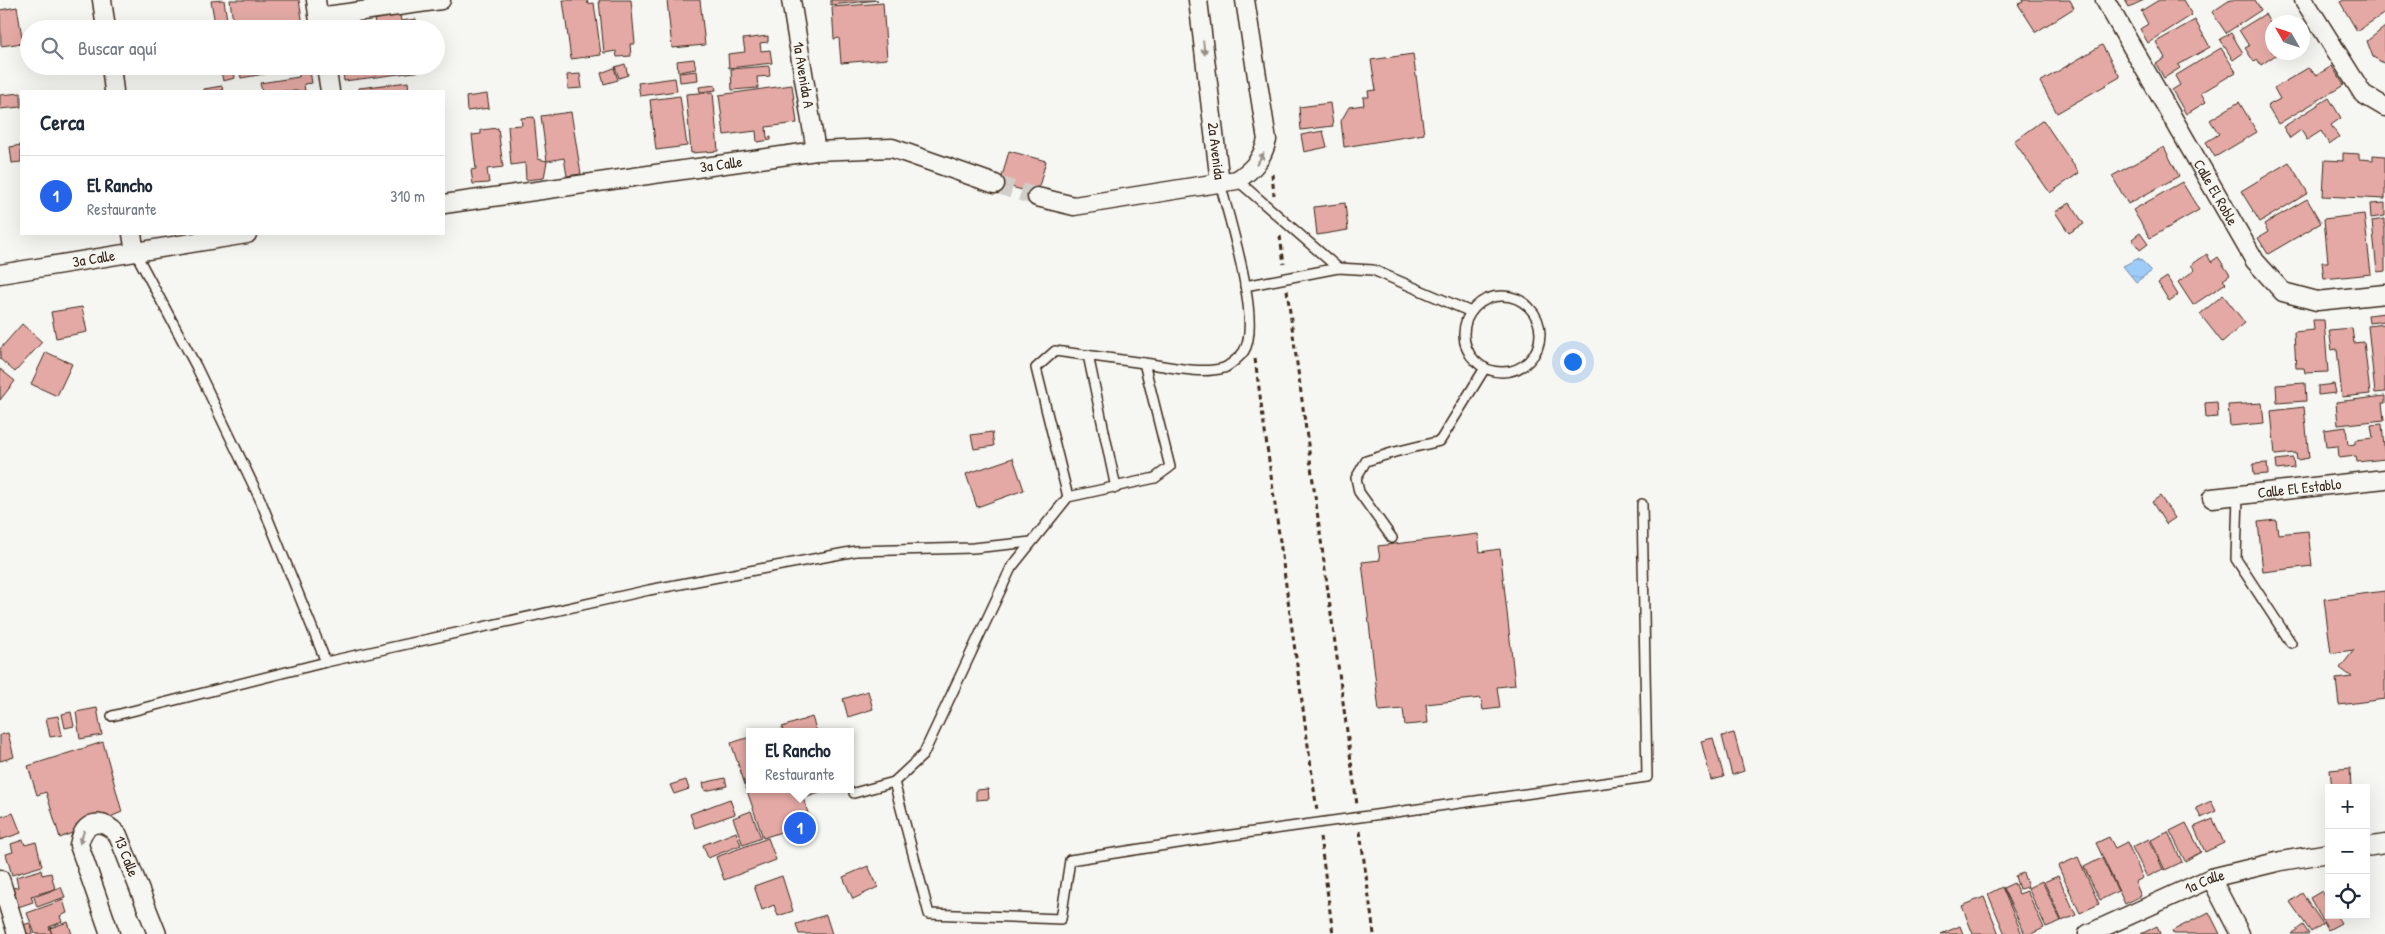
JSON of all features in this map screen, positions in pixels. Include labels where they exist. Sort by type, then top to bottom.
[{"type":"street","points":[[102,0],[105,20]]},
{"type":"street","points":[[318,15],[441,0]]},
{"type":"street","name":"1a Avenida A","points":[[791,0],[816,151]]},
{"type":"street","name":"2a Avenida","points":[[1198,0],[1229,181],[1252,171],[1263,156],[1267,140],[1245,0]]},
{"type":"street","name":"Calle El Roble","points":[[2105,0],[2255,261],[2283,292],[2317,301],[2385,294]]},
{"type":"street","points":[[2304,0],[2363,94],[2385,107]]},
{"type":"street","points":[[112,75],[114,90]]},
{"type":"street","points":[[327,75],[330,90]]},
{"type":"street","name":"3a Calle","points":[[445,204],[816,151],[892,148],[995,184]]},
{"type":"street","points":[[1037,198],[1074,206],[1229,181]]},
{"type":"street","points":[[132,235],[135,252]]},
{"type":"street","name":"3a Calle","points":[[0,274],[242,235]]},
{"type":"street","name":"Calle El Establo","points":[[2212,498],[2385,479]]},
{"type":"street","name":"13 Calle","points":[[110,934],[79,845],[81,834],[85,828],[96,824],[106,824],[118,835],[157,934]]},
{"type":"street","name":"1a Calle","points":[[2088,934],[2211,878],[2281,861],[2325,854]]},
{"type":"street","points":[[2211,878],[2240,934]]},
{"type":"street","points":[[0,879],[17,934]]},
{"type":"lane","points":[[1229,181],[1338,268]]},
{"type":"lane","points":[[1068,497],[1036,368],[1055,351],[1204,371],[1225,368],[1244,352],[1250,327],[1229,181]]},
{"type":"lane","points":[[135,252],[196,366],[260,499],[326,662]]},
{"type":"lane","points":[[1245,286],[1338,268],[1373,270],[1471,312]]},
{"type":"lane","points":[[1503,296],[1515,298],[1526,304],[1534,312],[1539,324],[1540,336],[1538,347],[1532,358],[1522,366],[1510,371],[1497,372],[1485,368],[1474,360],[1464,336],[1471,312],[1480,303],[1491,298],[1503,296]]},
{"type":"lane","points":[[1088,355],[1116,488]]},
{"type":"lane","points":[[854,793],[894,782],[923,755],[1010,568],[1068,497],[1156,478],[1170,467],[1144,363]]},
{"type":"lane","points":[[1392,538],[1359,492],[1356,478],[1366,461],[1395,452],[1440,442],[1485,368]]},
{"type":"lane","points":[[2238,495],[2236,559],[2291,644]]},
{"type":"lane","points":[[894,782],[929,914],[1062,919],[1070,860],[1217,837],[1647,777],[1642,504]]},
{"type":"lane","points":[[112,716],[326,662],[649,590],[856,551],[973,548],[1031,542]]},
{"type":"path","points":[[1271,169],[1275,199]]},
{"type":"path","points":[[1279,228],[1284,267]]},
{"type":"path","points":[[1287,287],[1357,806]]},
{"type":"path","points":[[1255,355],[1317,816]]},
{"type":"path","points":[[1360,826],[1374,934]]},
{"type":"path","points":[[1320,836],[1333,934]]},
{"type":"water","points":[[2139,258],[2152,271],[2136,282],[2123,266]]},
{"type":"building","points":[[224,0],[227,20],[214,20],[211,1]]},
{"type":"building","points":[[230,0],[299,0],[302,20],[233,20]]},
{"type":"building","points":[[563,0],[587,0],[588,4],[594,3],[601,55],[571,59]]},
{"type":"building","points":[[599,0],[631,0],[635,44],[630,44],[631,56],[617,57],[616,51],[604,53]]},
{"type":"building","points":[[667,0],[700,0],[705,45],[672,48]]},
{"type":"building","points":[[831,0],[878,0],[831,5]]},
{"type":"building","points":[[2022,0],[2070,0],[2074,8],[2036,32],[2018,4],[2023,2]]},
{"type":"building","points":[[2125,0],[2144,0],[2129,7]]},
{"type":"building","points":[[2159,0],[2183,0],[2192,15],[2148,43],[2140,29],[2148,24],[2141,11]]},
{"type":"building","points":[[2230,0],[2255,0],[2261,10],[2226,33],[2212,12]]},
{"type":"building","points":[[2344,0],[2385,0],[2385,13],[2357,31],[2340,2]]},
{"type":"building","points":[[883,3],[887,59],[841,63],[839,38],[834,39],[832,7]]},
{"type":"building","points":[[17,7],[20,25],[20,43],[1,46],[0,10]]},
{"type":"building","points":[[2265,14],[2265,60],[2268,60],[2261,65],[2257,59],[2254,62],[2245,48],[2249,46],[2239,30]]},
{"type":"building","points":[[400,15],[401,20],[374,20]]},
{"type":"building","points":[[2195,20],[2210,47],[2178,65],[2180,68],[2164,78],[2156,64],[2165,58],[2156,42]]},
{"type":"building","points":[[2385,27],[2385,64],[2373,57],[2367,41]]},
{"type":"building","points":[[2231,33],[2243,53],[2233,60],[2220,39]]},
{"type":"building","points":[[768,36],[768,42],[760,43],[761,51],[770,50],[772,63],[729,68],[728,54],[745,52],[743,39]]},
{"type":"building","points":[[2102,45],[2120,77],[2057,113],[2040,82]]},
{"type":"building","points":[[2221,48],[2236,72],[2201,93],[2206,102],[2186,114],[2172,90],[2180,85],[2175,76]]},
{"type":"building","points":[[1413,54],[1424,134],[1344,147],[1341,121],[1349,107],[1364,105],[1363,97],[1369,97],[1368,91],[1376,90],[1371,60]]},
{"type":"building","points":[[694,59],[696,69],[678,72],[677,61]]},
{"type":"building","points":[[625,64],[628,75],[619,78],[615,67]]},
{"type":"building","points":[[769,66],[770,76],[757,77],[758,88],[732,90],[731,69]]},
{"type":"building","points":[[2332,66],[2344,85],[2278,124],[2267,106],[2280,99],[2274,88],[2308,68],[2317,75]]},
{"type":"building","points":[[614,68],[618,80],[604,84],[601,73]]},
{"type":"building","points":[[697,71],[698,80],[680,82],[679,73]]},
{"type":"building","points":[[580,74],[582,88],[568,89],[567,75]]},
{"type":"building","points":[[222,75],[234,75],[235,78],[223,81]]},
{"type":"building","points":[[240,75],[258,75],[241,78]]},
{"type":"building","points":[[299,75],[311,75],[312,83],[304,84],[305,90],[262,90],[260,83],[299,77]]},
{"type":"building","points":[[343,75],[391,75],[344,81]]},
{"type":"building","points":[[675,78],[677,91],[640,96],[638,83]]},
{"type":"building","points":[[408,82],[409,90],[359,90],[359,88]]},
{"type":"building","points":[[715,85],[716,90],[700,92],[699,87]]},
{"type":"building","points":[[792,85],[797,123],[766,127],[767,138],[771,137],[771,140],[757,142],[756,131],[724,135],[719,95]]},
{"type":"building","points":[[222,86],[223,90],[204,90]]},
{"type":"building","points":[[713,92],[718,151],[691,153],[686,94]]},
{"type":"building","points":[[20,93],[20,107],[0,109],[0,95]]},
{"type":"building","points":[[487,94],[489,108],[467,111],[466,97]]},
{"type":"building","points":[[680,96],[687,146],[656,150],[650,100]]},
{"type":"building","points":[[2329,98],[2341,118],[2331,125],[2339,137],[2329,144],[2321,131],[2307,140],[2301,130],[2290,138],[2283,127]]},
{"type":"building","points":[[2239,102],[2257,132],[2215,157],[2206,142],[2219,134],[2210,120]]},
{"type":"building","points":[[1330,103],[1333,126],[1301,130],[1299,107]]},
{"type":"building","points":[[571,112],[581,174],[567,176],[564,158],[547,161],[541,116]]},
{"type":"building","points":[[534,117],[538,159],[547,161],[544,178],[526,180],[525,163],[511,165],[508,126],[522,125],[521,118]]},
{"type":"building","points":[[2043,120],[2079,173],[2050,193],[2014,141]]},
{"type":"building","points":[[498,128],[503,167],[487,169],[489,183],[473,184],[471,170],[476,169],[472,135],[481,134],[481,130]]},
{"type":"building","points":[[1323,131],[1327,147],[1304,152],[1301,135]]},
{"type":"building","points":[[20,145],[20,162],[12,163],[10,147]]},
{"type":"building","points":[[2164,147],[2179,176],[2128,204],[2112,176]]},
{"type":"building","points":[[1009,151],[1046,161],[1037,194],[1000,184]]},
{"type":"building","points":[[2343,153],[2359,154],[2359,159],[2373,160],[2373,155],[2385,156],[2385,199],[2323,196],[2325,160],[2343,161]]},
{"type":"building","points":[[2289,162],[2308,193],[2260,222],[2241,191]]},
{"type":"building","points":[[2182,182],[2199,210],[2150,238],[2133,210]]},
{"type":"building","points":[[2307,199],[2321,223],[2268,254],[2258,238],[2268,232],[2264,224]]},
{"type":"building","points":[[1345,203],[1348,230],[1317,235],[1314,207]]},
{"type":"building","points":[[2070,203],[2084,224],[2069,233],[2055,212]]},
{"type":"building","points":[[2385,203],[2385,216],[2371,218],[2370,204]]},
{"type":"building","points":[[2364,214],[2371,274],[2324,279],[2322,262],[2328,262],[2324,219]]},
{"type":"building","points":[[2385,219],[2385,271],[2377,272],[2372,221]]},
{"type":"building","points":[[2140,233],[2148,244],[2140,250],[2132,239]]},
{"type":"building","points":[[2207,254],[2211,262],[2218,257],[2230,275],[2223,280],[2226,283],[2193,305],[2178,282],[2195,270],[2191,265]]},
{"type":"building","points":[[2167,277],[2178,295],[2169,301],[2158,283]]},
{"type":"building","points":[[2223,295],[2245,323],[2222,342],[2200,314]]},
{"type":"building","points":[[82,307],[87,332],[56,338],[51,312]]},
{"type":"building","points":[[2385,313],[2385,321],[2369,323],[2368,315]]},
{"type":"building","points":[[2313,320],[2324,320],[2328,372],[2305,373],[2304,368],[2296,368],[2294,332],[2314,330]]},
{"type":"building","points":[[22,324],[42,342],[15,372],[0,359],[0,349]]},
{"type":"building","points":[[2385,324],[2385,392],[2375,393],[2368,326]]},
{"type":"building","points":[[2352,328],[2354,343],[2364,342],[2370,394],[2342,397],[2337,349],[2332,350],[2329,330]]},
{"type":"building","points":[[46,352],[72,364],[57,396],[31,384]]},
{"type":"building","points":[[0,369],[15,381],[0,400]]},
{"type":"building","points":[[2305,383],[2306,401],[2277,403],[2276,385]]},
{"type":"building","points":[[2334,384],[2336,393],[2318,395],[2318,386]]},
{"type":"building","points":[[2385,396],[2385,403],[2382,403],[2384,420],[2338,425],[2336,402]]},
{"type":"building","points":[[2217,402],[2218,417],[2206,418],[2205,403]]},
{"type":"building","points":[[2262,403],[2264,423],[2230,426],[2228,405]]},
{"type":"building","points":[[2304,407],[2309,458],[2297,460],[2296,453],[2275,455],[2271,411]]},
{"type":"building","points":[[2382,424],[2385,459],[2357,462],[2356,456],[2339,458],[2338,446],[2326,447],[2324,430],[2346,427],[2348,445],[2355,444],[2355,440],[2373,438],[2371,425]]},
{"type":"building","points":[[992,432],[994,446],[974,449],[971,435]]},
{"type":"building","points":[[1013,458],[1024,490],[977,507],[966,474]]},
{"type":"building","points":[[2293,458],[2294,468],[2277,470],[2276,460]]},
{"type":"building","points":[[2267,463],[2268,474],[2254,475],[2253,464]]},
{"type":"building","points":[[2160,496],[2175,518],[2166,524],[2152,502]]},
{"type":"building","points":[[2276,520],[2278,534],[2308,531],[2312,566],[2263,572],[2258,522]]},
{"type":"building","points":[[1478,534],[1480,552],[1500,549],[1515,685],[1497,687],[1500,708],[1483,710],[1481,698],[1426,704],[1428,723],[1405,725],[1403,709],[1379,711],[1362,562],[1380,560],[1378,546]]},
{"type":"building","points":[[2385,591],[2385,699],[2339,705],[2336,679],[2352,677],[2340,668],[2354,650],[2331,653],[2324,599]]},
{"type":"building","points":[[868,691],[873,709],[848,717],[843,699]]},
{"type":"building","points":[[97,708],[102,735],[80,739],[76,712]]},
{"type":"building","points":[[71,712],[74,726],[65,728],[62,714]]},
{"type":"building","points":[[58,716],[62,735],[50,737],[46,718]]},
{"type":"building","points":[[812,717],[816,728],[782,728]]},
{"type":"building","points":[[8,733],[14,757],[0,761],[0,735]]},
{"type":"building","points":[[1734,733],[1744,771],[1732,775],[1722,736]]},
{"type":"building","points":[[746,738],[746,788],[731,743]]},
{"type":"building","points":[[1713,738],[1724,777],[1711,780],[1701,741]]},
{"type":"building","points":[[103,742],[122,812],[60,838],[46,792],[37,795],[28,766]]},
{"type":"building","points":[[2350,768],[2351,784],[2332,784],[2330,770]]},
{"type":"building","points":[[725,778],[727,786],[705,791],[703,783]]},
{"type":"building","points":[[686,780],[689,789],[674,794],[670,785]]},
{"type":"building","points":[[988,789],[989,799],[976,800],[976,790]]},
{"type":"building","points":[[748,793],[801,793],[811,822],[763,838]]},
{"type":"building","points":[[802,793],[820,793],[804,798]]},
{"type":"building","points":[[730,799],[735,814],[695,828],[690,814]]},
{"type":"building","points":[[2211,801],[2216,811],[2201,818],[2196,808]]},
{"type":"building","points":[[751,811],[761,838],[743,845],[733,818]]},
{"type":"building","points":[[13,813],[21,833],[0,840],[0,817]]},
{"type":"building","points":[[2213,819],[2224,843],[2205,852],[2194,827]]},
{"type":"building","points":[[2186,823],[2201,852],[2185,861],[2170,831]]},
{"type":"building","points":[[736,832],[741,845],[708,858],[703,845]]},
{"type":"building","points":[[2168,832],[2182,862],[2165,870],[2151,840]]},
{"type":"building","points":[[2109,837],[2115,848],[2127,842],[2143,878],[2135,882],[2141,896],[2125,904],[2096,843]]},
{"type":"building","points":[[768,838],[776,860],[724,880],[716,857]]},
{"type":"building","points":[[2149,839],[2163,869],[2147,877],[2132,847]]},
{"type":"building","points":[[23,840],[25,845],[36,842],[42,866],[12,875],[6,854],[13,852],[11,844]]},
{"type":"building","points":[[2078,857],[2099,904],[2080,913],[2058,866]]},
{"type":"building","points":[[2102,858],[2118,891],[2100,900],[2084,867]]},
{"type":"building","points":[[868,866],[878,887],[853,899],[843,877]]},
{"type":"building","points":[[41,870],[42,875],[51,873],[55,889],[31,896],[33,902],[18,907],[13,888],[18,887],[16,877]]},
{"type":"building","points":[[2023,873],[2028,887],[2019,889],[2015,876]]},
{"type":"building","points":[[782,876],[793,911],[778,916],[774,905],[762,910],[754,886]]},
{"type":"building","points":[[2058,876],[2076,915],[2062,921],[2044,882]]},
{"type":"building","points":[[2042,881],[2061,921],[2046,927],[2028,888]]},
{"type":"building","points":[[2014,883],[2019,894],[2027,891],[2044,928],[2031,934],[2025,934],[2003,888]]},
{"type":"building","points":[[61,887],[65,897],[37,907],[34,897]]},
{"type":"building","points":[[2002,887],[2022,934],[2005,934],[1988,894]]},
{"type":"building","points":[[2322,891],[2325,896],[2325,919],[2338,919],[2341,923],[2328,930],[2310,898]]},
{"type":"building","points":[[2302,893],[2323,924],[2311,932],[2290,902]]},
{"type":"building","points":[[1984,897],[1999,934],[1973,934],[1962,906]]},
{"type":"building","points":[[63,900],[67,913],[60,916],[62,922],[49,927],[52,934],[35,934],[27,913]]},
{"type":"building","points":[[2209,912],[2220,934],[2174,934],[2172,931]]},
{"type":"building","points":[[826,915],[832,934],[799,934],[796,924]]},
{"type":"building","points":[[68,922],[72,934],[52,934],[50,928]]},
{"type":"building","points":[[30,923],[33,934],[21,934],[19,926]]},
{"type":"building","points":[[2303,925],[2309,934],[2291,934]]},
{"type":"building","points":[[1960,926],[1963,934],[1941,934]]},
{"type":"building","points":[[2157,926],[2160,934],[2141,934]]},
{"type":"tunnel","points":[[995,184],[1037,197]]},
{"type":"place","name":"El Rancho","points":[[800,828]]}]
